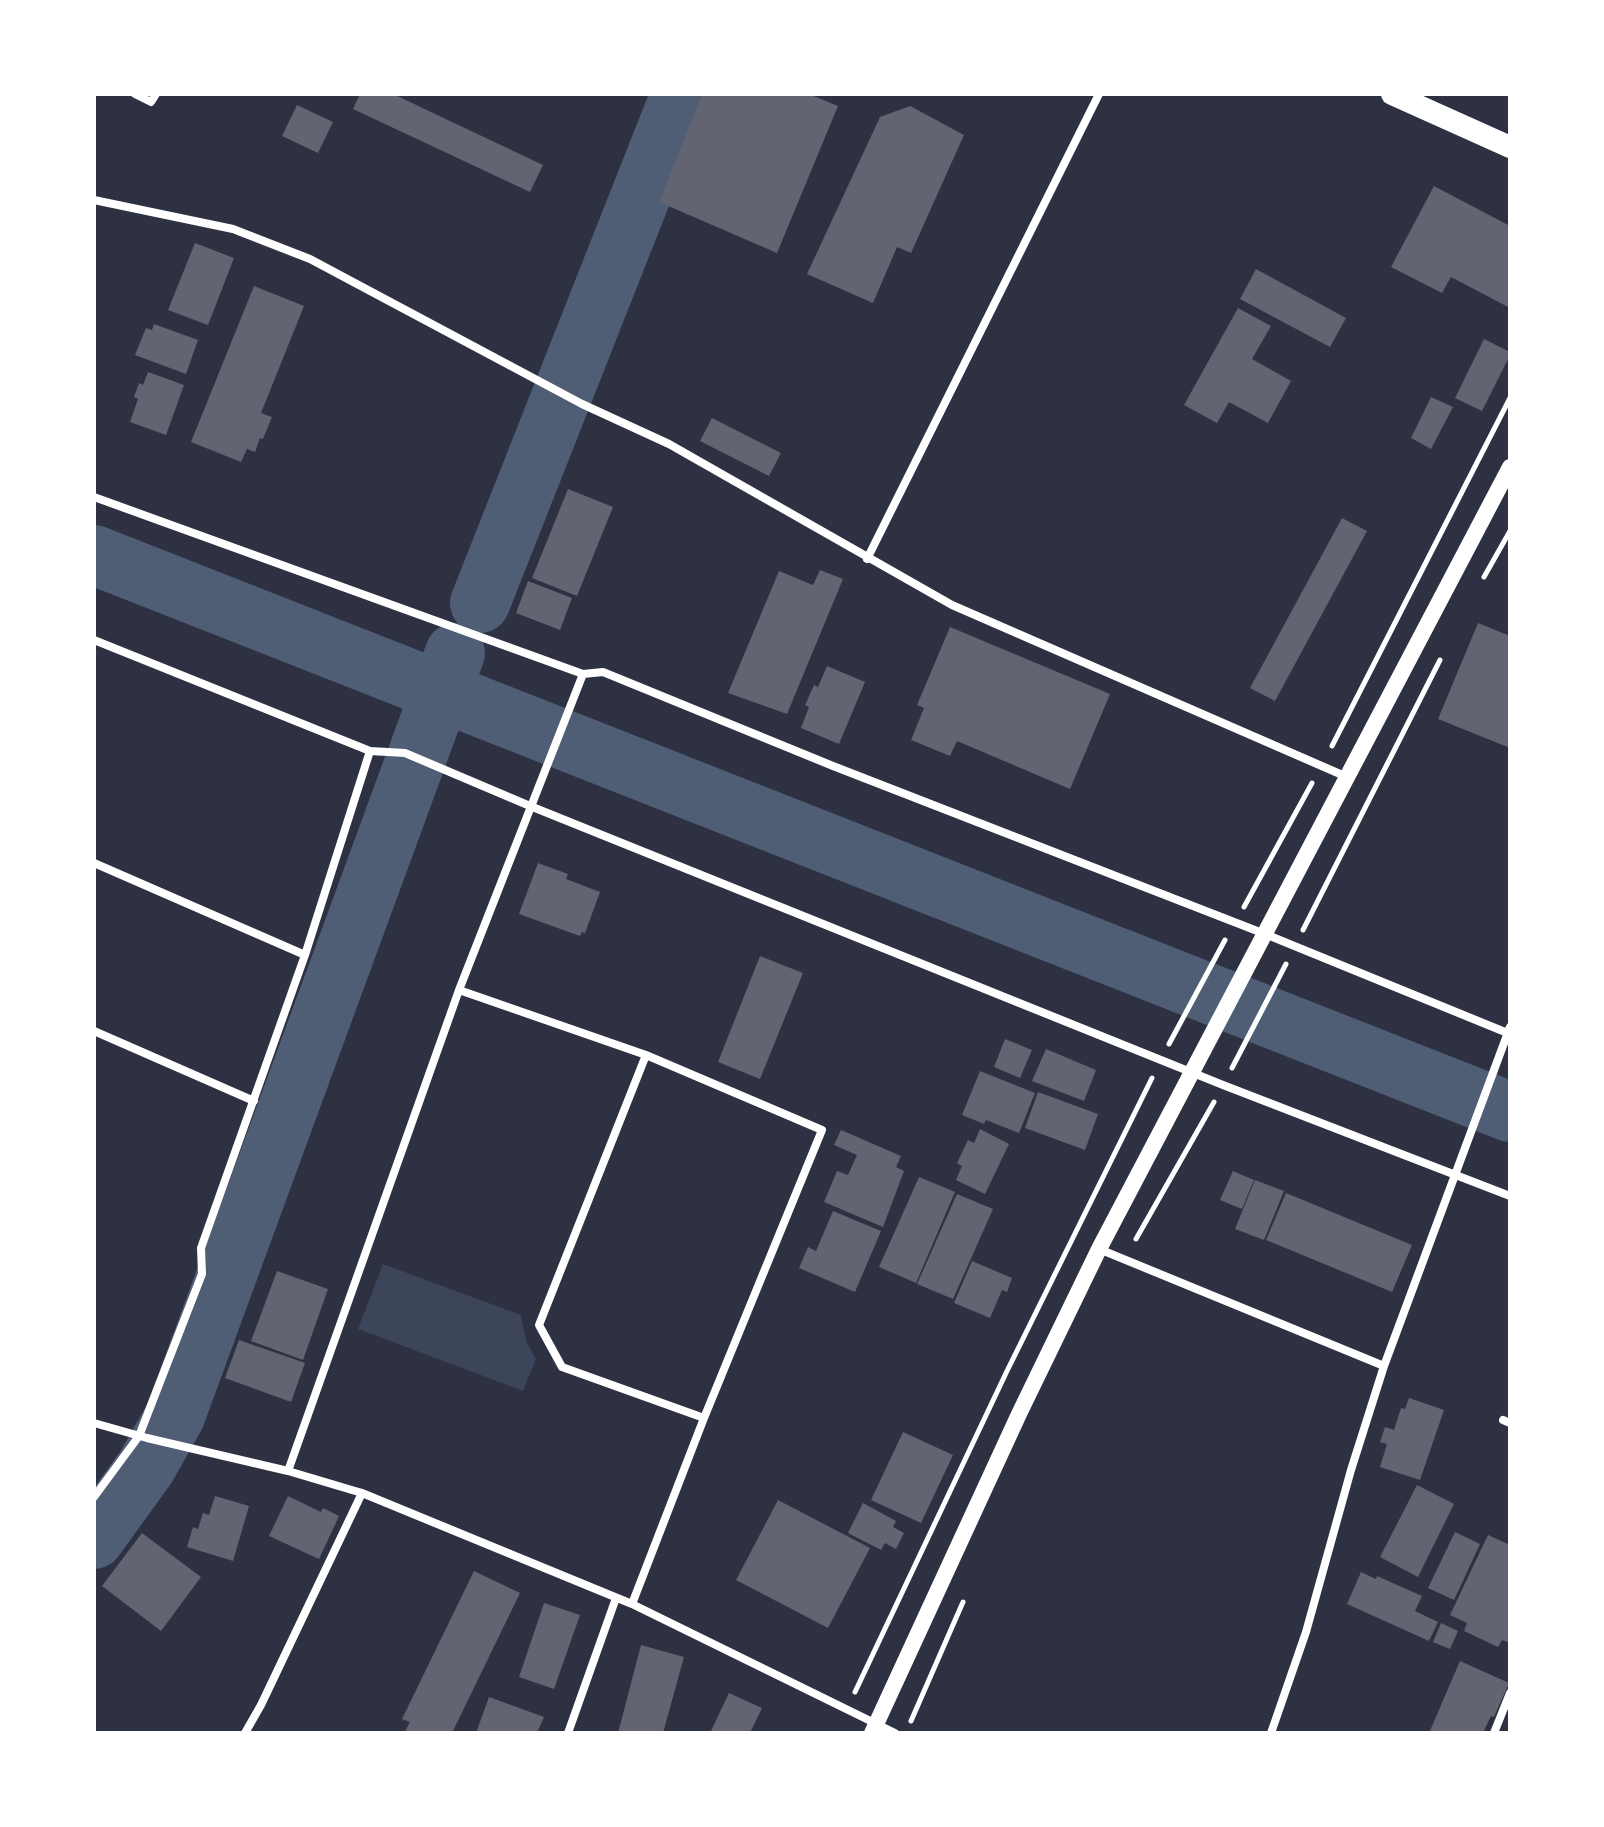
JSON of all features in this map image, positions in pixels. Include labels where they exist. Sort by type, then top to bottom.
[{"type":"highway","points":[[1392,94],[1510,147]]},
{"type":"main road","points":[[874,1728],[1099,1249],[1510,467]]},
{"type":"street","points":[[135,94],[151,102],[156,94]]},
{"type":"street","points":[[867,559],[1099,94]]},
{"type":"street","points":[[94,200],[233,229],[310,259],[582,404],[669,444],[952,605],[1347,777]]},
{"type":"street","points":[[94,497],[583,674],[603,672],[833,766],[1509,1031],[1384,1366],[1351,1470],[1306,1632],[1271,1733]]},
{"type":"street","points":[[94,640],[370,751],[405,753],[1223,1085],[1510,1196]]},
{"type":"street","points":[[288,1471],[459,990],[583,674]]},
{"type":"street","points":[[94,1497],[143,1437],[202,1274],[201,1248],[305,955],[370,751]]},
{"type":"street","points":[[94,863],[305,955]]},
{"type":"street","points":[[459,990],[646,1055],[822,1130],[632,1604]]},
{"type":"street","points":[[94,1031],[254,1101]]},
{"type":"street","points":[[646,1055],[539,1325],[562,1367],[704,1418]]},
{"type":"street","points":[[1099,1249],[1384,1366]]},
{"type":"street","points":[[94,1423],[288,1471],[362,1493],[632,1604],[874,1728],[895,1733]]},
{"type":"street","points":[[245,1733],[362,1493]]},
{"type":"street","points":[[568,1733],[616,1598]]},
{"type":"street","points":[[1494,1733],[1510,1693]]},
{"type":"path","points":[[1162,1058],[1322,765],[1510,398]]},
{"type":"path","points":[[1479,585],[1510,531]]},
{"type":"path","points":[[1124,1260],[1223,1085],[1443,654]]},
{"type":"path","points":[[906,1733],[968,1591]]},
{"type":"shaded area","points":[[383,1264],[521,1315],[526,1341],[536,1359],[523,1391],[358,1329]]},
{"type":"building","points":[[360,94],[393,94],[543,165],[530,192],[353,109]]},
{"type":"building","points":[[702,94],[809,94],[838,106],[777,253],[659,202]]},
{"type":"building","points":[[297,105],[333,122],[318,153],[282,136]]},
{"type":"building","points":[[910,106],[964,135],[911,253],[897,247],[873,303],[807,274],[880,117]]},
{"type":"building","points":[[1434,186],[1510,226],[1510,308],[1451,277],[1442,293],[1391,267]]},
{"type":"building","points":[[195,243],[234,258],[208,325],[168,310]]},
{"type":"building","points":[[1256,269],[1346,318],[1330,347],[1240,299]]},
{"type":"building","points":[[254,286],[304,306],[261,413],[272,417],[255,452],[247,449],[241,462],[191,442]]},
{"type":"building","points":[[1238,308],[1271,326],[1252,359],[1291,381],[1268,423],[1229,402],[1217,423],[1184,405]]},
{"type":"building","points":[[154,324],[198,340],[186,374],[135,355],[146,328],[152,330]]},
{"type":"building","points":[[1484,339],[1510,352],[1510,355],[1482,411],[1455,398]]},
{"type":"building","points":[[148,372],[184,385],[166,435],[130,422],[138,399],[134,397],[139,383],[143,385]]},
{"type":"building","points":[[1431,397],[1453,407],[1431,449],[1411,438]]},
{"type":"building","points":[[712,418],[781,453],[769,476],[700,441]]},
{"type":"building","points":[[568,489],[613,507],[577,596],[532,578]]},
{"type":"building","points":[[1342,518],[1367,531],[1275,701],[1250,688]]},
{"type":"building","points":[[820,570],[843,579],[787,714],[728,693],[779,571],[813,585]]},
{"type":"building","points":[[528,581],[572,598],[560,630],[516,613]]},
{"type":"building","points":[[1478,623],[1510,636],[1510,748],[1438,719]]},
{"type":"building","points":[[950,627],[1110,694],[1070,789],[957,741],[950,756],[911,740],[924,708],[917,705]]},
{"type":"building","points":[[827,666],[865,682],[839,744],[801,728],[809,707],[805,705],[814,685],[818,687]]},
{"type":"building","points":[[538,863],[568,874],[566,879],[600,892],[585,933],[582,932],[580,936],[519,914]]},
{"type":"building","points":[[760,956],[803,973],[760,1079],[718,1062]]},
{"type":"building","points":[[1005,1039],[1032,1050],[1020,1078],[994,1067]]},
{"type":"building","points":[[1046,1049],[1096,1070],[1084,1101],[1032,1081]]},
{"type":"building","points":[[980,1071],[1035,1093],[1019,1133],[986,1120],[984,1124],[962,1115]]},
{"type":"building","points":[[1038,1092],[1098,1114],[1085,1150],[1025,1128]]},
{"type":"building","points":[[980,1129],[1009,1144],[985,1194],[956,1180],[962,1166],[957,1163],[968,1140],[974,1143]]},
{"type":"building","points":[[841,1130],[901,1156],[896,1167],[904,1171],[883,1227],[824,1202],[837,1171],[848,1175],[857,1155],[834,1145]]},
{"type":"building","points":[[1233,1171],[1254,1180],[1242,1209],[1220,1200]]},
{"type":"building","points":[[919,1177],[955,1192],[916,1283],[879,1267]]},
{"type":"building","points":[[1255,1180],[1284,1191],[1264,1240],[1235,1229]]},
{"type":"building","points":[[1286,1193],[1412,1245],[1392,1292],[1266,1240]]},
{"type":"building","points":[[957,1194],[993,1209],[953,1299],[917,1284]]},
{"type":"building","points":[[833,1211],[881,1231],[855,1292],[799,1268],[808,1247],[816,1251]]},
{"type":"building","points":[[972,1261],[1012,1278],[1007,1292],[1002,1290],[990,1318],[954,1303]]},
{"type":"building","points":[[277,1271],[328,1289],[303,1360],[251,1341]]},
{"type":"building","points":[[239,1340],[305,1363],[291,1402],[225,1378]]},
{"type":"building","points":[[1409,1398],[1444,1410],[1420,1480],[1380,1467],[1387,1444],[1380,1442],[1385,1427],[1394,1430],[1401,1408],[1405,1409]]},
{"type":"building","points":[[903,1432],[953,1455],[921,1523],[871,1500]]},
{"type":"building","points":[[1417,1485],[1454,1504],[1418,1577],[1380,1557]]},
{"type":"building","points":[[215,1496],[249,1506],[233,1561],[187,1547],[193,1527],[198,1529],[203,1513],[209,1515]]},
{"type":"building","points":[[288,1496],[321,1512],[323,1508],[339,1516],[319,1559],[269,1536]]},
{"type":"building","points":[[778,1500],[870,1548],[828,1628],[736,1580]]},
{"type":"building","points":[[863,1503],[896,1521],[893,1527],[904,1533],[896,1549],[885,1543],[881,1550],[848,1533]]},
{"type":"building","points":[[1455,1532],[1480,1544],[1454,1600],[1428,1588]]},
{"type":"building","points":[[142,1533],[201,1577],[161,1631],[102,1586]]},
{"type":"building","points":[[1488,1535],[1510,1545],[1510,1643],[1502,1640],[1498,1647],[1464,1631],[1467,1623],[1450,1615]]},
{"type":"building","points":[[474,1571],[520,1593],[452,1733],[404,1733],[410,1722],[402,1719]]},
{"type":"building","points":[[1361,1572],[1422,1596],[1415,1611],[1438,1622],[1429,1641],[1347,1604]]},
{"type":"building","points":[[544,1603],[580,1615],[554,1689],[519,1677]]},
{"type":"building","points":[[1441,1623],[1458,1631],[1450,1649],[1433,1642]]},
{"type":"building","points":[[641,1645],[684,1657],[663,1733],[618,1733]]},
{"type":"building","points":[[1460,1661],[1509,1683],[1483,1733],[1429,1733]]},
{"type":"building","points":[[729,1693],[762,1708],[750,1733],[710,1733]]},
{"type":"building","points":[[489,1697],[544,1717],[537,1733],[476,1733]]},
{"type":"waterway","points":[[480,603],[681,94]]},
{"type":"waterway","points":[[94,555],[1510,1112]]},
{"type":"waterway","points":[[94,1539],[146,1467],[175,1416],[455,653]]}]
